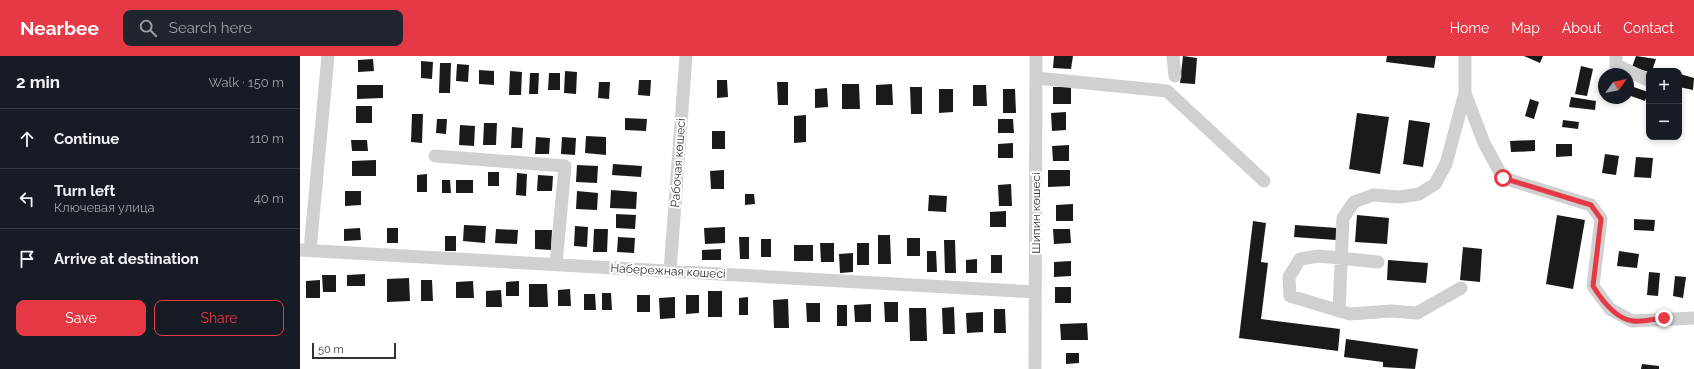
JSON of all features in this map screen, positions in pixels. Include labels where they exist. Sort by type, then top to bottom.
[{"type":"street","points":[[305,250],[328,56]]},
{"type":"street","name":"Рабочая көшесі","points":[[670,271],[686,56]]},
{"type":"street","name":"Шипин көшесі","points":[[1035,369],[1036,56]]},
{"type":"street","points":[[1173,56],[1175,76]]},
{"type":"street","points":[[1339,311],[1343,218],[1354,202],[1373,195],[1400,197],[1419,194],[1434,184],[1446,164],[1465,93],[1465,56]]},
{"type":"street","points":[[1616,56],[1616,64],[1646,79]]},
{"type":"street","points":[[1036,78],[1167,91],[1264,181]]},
{"type":"street","points":[[1465,93],[1484,143],[1503,178],[1591,205],[1601,219],[1593,286],[1610,309],[1632,321],[1694,318]]},
{"type":"street","points":[[435,156],[565,166],[556,264]]},
{"type":"street","name":"Набережная көшесі","points":[[305,250],[1035,292]]},
{"type":"street","points":[[1378,262],[1319,256],[1300,259],[1289,277],[1290,296],[1350,314],[1391,311],[1417,313],[1461,288]]},
{"type":"building","points":[[1054,56],[1073,56],[1071,69],[1053,68]]},
{"type":"building","points":[[1183,56],[1197,58],[1195,84],[1180,83]]},
{"type":"building","points":[[1387,56],[1436,56],[1434,68],[1386,62]]},
{"type":"building","points":[[1524,56],[1543,56],[1540,63]]},
{"type":"building","points":[[1636,56],[1656,59],[1653,68],[1646,68],[1646,71],[1632,67]]},
{"type":"building","points":[[373,59],[374,71],[358,72],[358,60]]},
{"type":"building","points":[[421,61],[433,62],[432,79],[421,78]]},
{"type":"building","points":[[440,63],[451,63],[450,93],[439,93]]},
{"type":"building","points":[[457,64],[469,65],[468,82],[456,81]]},
{"type":"building","points":[[1581,66],[1593,69],[1587,96],[1575,94]]},
{"type":"building","points":[[479,70],[494,71],[494,85],[479,84]]},
{"type":"building","points":[[510,71],[522,72],[521,95],[509,95]]},
{"type":"building","points":[[565,71],[577,72],[576,94],[564,93]]},
{"type":"building","points":[[530,73],[539,73],[538,94],[529,94]]},
{"type":"building","points":[[549,73],[560,73],[560,90],[548,90]]},
{"type":"building","points":[[1682,75],[1694,78],[1693,90],[1682,88]]},
{"type":"building","points":[[639,80],[651,80],[650,96],[638,95]]},
{"type":"building","points":[[717,80],[727,80],[728,97],[717,98]]},
{"type":"building","points":[[599,82],[610,82],[609,99],[598,98]]},
{"type":"building","points":[[777,82],[788,82],[788,105],[778,105]]},
{"type":"building","points":[[842,84],[859,84],[860,109],[842,109]]},
{"type":"building","points":[[892,84],[893,105],[876,105],[876,85]]},
{"type":"building","points":[[357,85],[383,85],[383,98],[357,99]]},
{"type":"building","points":[[973,85],[986,85],[987,106],[973,106]]},
{"type":"building","points":[[910,87],[922,87],[922,114],[911,114]]},
{"type":"building","points":[[1053,87],[1071,87],[1071,104],[1053,104]]},
{"type":"building","points":[[1634,87],[1646,91],[1645,101],[1634,97]]},
{"type":"building","points":[[827,88],[828,107],[815,108],[815,89]]},
{"type":"building","points":[[939,89],[953,89],[953,112],[939,113]]},
{"type":"building","points":[[1003,89],[1015,89],[1016,113],[1003,113]]},
{"type":"building","points":[[1571,97],[1596,101],[1595,110],[1569,107]]},
{"type":"building","points":[[1530,99],[1539,102],[1534,119],[1525,116]]},
{"type":"building","points":[[356,106],[372,106],[372,123],[356,123]]},
{"type":"building","points":[[1066,112],[1066,130],[1052,131],[1051,113]]},
{"type":"building","points":[[1357,113],[1389,117],[1380,174],[1349,169]]},
{"type":"building","points":[[412,114],[423,114],[422,143],[411,142]]},
{"type":"building","points":[[806,115],[806,142],[794,143],[794,116]]},
{"type":"building","points":[[625,118],[647,119],[646,131],[625,130]]},
{"type":"building","points":[[437,119],[447,119],[446,134],[436,133]]},
{"type":"building","points":[[998,119],[1013,119],[1014,133],[998,133]]},
{"type":"building","points":[[1409,120],[1430,123],[1423,167],[1403,164]]},
{"type":"building","points":[[1563,120],[1579,122],[1578,129],[1562,127]]},
{"type":"building","points":[[484,123],[497,123],[496,145],[483,145]]},
{"type":"building","points":[[460,125],[475,126],[474,146],[459,145]]},
{"type":"building","points":[[512,127],[523,128],[522,148],[511,148]]},
{"type":"building","points":[[712,131],[725,131],[725,149],[712,149]]},
{"type":"building","points":[[586,136],[606,137],[606,155],[585,153]]},
{"type":"building","points":[[536,137],[550,138],[549,154],[535,154]]},
{"type":"building","points":[[562,137],[576,138],[575,155],[561,154]]},
{"type":"building","points":[[351,140],[367,140],[368,151],[352,151]]},
{"type":"building","points":[[1535,140],[1535,151],[1511,152],[1510,141]]},
{"type":"building","points":[[1013,143],[1013,158],[998,158],[998,144]]},
{"type":"building","points":[[1556,144],[1572,144],[1572,156],[1556,157]]},
{"type":"building","points":[[1069,145],[1069,161],[1053,161],[1052,146]]},
{"type":"building","points":[[1605,154],[1619,156],[1616,175],[1602,173]]},
{"type":"building","points":[[1636,157],[1653,158],[1651,178],[1634,177]]},
{"type":"building","points":[[376,160],[376,176],[352,176],[352,161]]},
{"type":"building","points":[[613,164],[642,166],[641,177],[612,175]]},
{"type":"building","points":[[577,165],[598,166],[597,183],[576,182]]},
{"type":"building","points":[[724,170],[724,189],[711,189],[710,171]]},
{"type":"building","points":[[1048,170],[1070,170],[1070,186],[1048,187]]},
{"type":"building","points":[[488,172],[499,172],[499,186],[488,186]]},
{"type":"building","points":[[517,173],[527,174],[526,196],[516,195]]},
{"type":"building","points":[[427,174],[427,192],[417,192],[417,175]]},
{"type":"building","points":[[538,175],[553,176],[552,191],[537,191]]},
{"type":"building","points":[[442,180],[450,180],[451,193],[442,193]]},
{"type":"building","points":[[456,180],[473,180],[473,193],[456,193]]},
{"type":"building","points":[[1011,184],[1012,206],[999,206],[998,185]]},
{"type":"building","points":[[611,190],[637,192],[636,209],[610,208]]},
{"type":"building","points":[[345,191],[361,191],[361,205],[345,206]]},
{"type":"building","points":[[577,191],[598,193],[597,210],[576,209]]},
{"type":"building","points":[[745,194],[754,194],[755,204],[745,205]]},
{"type":"building","points":[[929,195],[947,196],[946,212],[928,211]]},
{"type":"building","points":[[1073,204],[1073,221],[1056,221],[1056,205]]},
{"type":"building","points":[[1006,211],[1006,227],[990,227],[990,212]]},
{"type":"building","points":[[616,214],[636,215],[635,229],[616,228]]},
{"type":"building","points":[[1357,215],[1389,218],[1387,244],[1355,242]]},
{"type":"building","points":[[1557,215],[1585,220],[1573,289],[1546,284]]},
{"type":"building","points":[[1634,219],[1655,220],[1654,231],[1634,230]]},
{"type":"building","points":[[1253,221],[1266,223],[1261,262],[1268,263],[1261,319],[1340,329],[1338,351],[1239,338]]},
{"type":"building","points":[[464,225],[486,226],[485,243],[463,241]]},
{"type":"building","points":[[1295,225],[1337,228],[1336,240],[1294,237]]},
{"type":"building","points":[[575,226],[588,227],[587,247],[574,246]]},
{"type":"building","points":[[725,227],[725,243],[705,244],[704,228]]},
{"type":"building","points":[[360,228],[361,240],[344,241],[344,229]]},
{"type":"building","points":[[387,228],[398,228],[398,243],[387,243]]},
{"type":"building","points":[[496,229],[518,230],[517,244],[495,243]]},
{"type":"building","points":[[594,229],[608,229],[607,252],[593,252]]},
{"type":"building","points":[[1053,229],[1070,229],[1071,243],[1054,244]]},
{"type":"building","points":[[535,230],[552,230],[551,250],[535,249]]},
{"type":"building","points":[[878,235],[890,235],[891,264],[878,264]]},
{"type":"building","points":[[445,236],[456,236],[456,251],[445,251]]},
{"type":"building","points":[[618,237],[635,238],[634,253],[617,252]]},
{"type":"building","points":[[739,237],[749,237],[749,259],[740,259]]},
{"type":"building","points":[[907,238],[920,238],[920,256],[907,256]]},
{"type":"building","points":[[761,239],[771,239],[771,257],[761,257]]},
{"type":"building","points":[[944,240],[955,240],[956,273],[945,273]]},
{"type":"building","points":[[820,243],[834,243],[834,262],[821,262]]},
{"type":"building","points":[[857,243],[869,243],[869,265],[857,265]]},
{"type":"building","points":[[794,245],[813,245],[813,261],[794,261]]},
{"type":"building","points":[[1463,247],[1482,249],[1480,282],[1460,280]]},
{"type":"building","points":[[721,249],[721,260],[702,260],[702,250]]},
{"type":"building","points":[[927,251],[936,251],[937,272],[927,272]]},
{"type":"building","points":[[1619,251],[1639,254],[1637,268],[1617,266]]},
{"type":"building","points":[[853,253],[853,272],[840,273],[839,254]]},
{"type":"building","points":[[991,255],[1002,255],[1002,273],[991,273]]},
{"type":"building","points":[[977,259],[977,273],[966,273],[966,260]]},
{"type":"building","points":[[1388,260],[1428,263],[1426,283],[1387,280]]},
{"type":"building","points":[[1071,261],[1071,276],[1054,277],[1054,262]]},
{"type":"building","points":[[1649,272],[1660,273],[1658,296],[1647,295]]},
{"type":"building","points":[[365,274],[365,286],[347,286],[347,275]]},
{"type":"building","points":[[322,275],[336,275],[336,292],[323,292]]},
{"type":"building","points":[[1675,276],[1686,277],[1683,298],[1673,296]]},
{"type":"building","points":[[409,278],[410,301],[387,302],[387,279]]},
{"type":"building","points":[[320,280],[320,298],[306,298],[306,281]]},
{"type":"building","points":[[421,280],[432,280],[433,301],[421,301]]},
{"type":"building","points":[[473,281],[474,298],[456,298],[456,282]]},
{"type":"building","points":[[519,281],[519,296],[506,296],[506,282]]},
{"type":"building","points":[[529,284],[547,284],[548,307],[529,307]]},
{"type":"building","points":[[1055,287],[1071,287],[1071,303],[1055,303]]},
{"type":"building","points":[[570,289],[571,306],[558,306],[558,290]]},
{"type":"building","points":[[501,290],[502,307],[486,307],[486,291]]},
{"type":"building","points":[[708,291],[722,291],[722,317],[708,317]]},
{"type":"building","points":[[602,293],[611,293],[612,310],[602,310]]},
{"type":"building","points":[[584,294],[595,294],[596,310],[584,310]]},
{"type":"building","points":[[637,295],[650,295],[650,312],[637,312]]},
{"type":"building","points":[[686,295],[699,295],[699,313],[686,314]]},
{"type":"building","points":[[675,297],[675,318],[660,319],[659,298]]},
{"type":"building","points":[[748,297],[748,315],[739,315],[739,298]]},
{"type":"building","points":[[788,299],[789,328],[774,328],[773,300]]},
{"type":"building","points":[[884,302],[898,302],[898,322],[885,322]]},
{"type":"building","points":[[806,303],[820,303],[820,322],[807,322]]},
{"type":"building","points":[[871,304],[871,322],[855,322],[854,305]]},
{"type":"building","points":[[837,305],[847,305],[847,326],[837,326]]},
{"type":"building","points":[[954,307],[955,334],[943,334],[942,308]]},
{"type":"building","points":[[909,308],[926,308],[927,341],[910,341]]},
{"type":"building","points":[[994,309],[1005,309],[1006,333],[994,333]]},
{"type":"building","points":[[983,312],[983,332],[967,333],[966,313]]},
{"type":"building","points":[[1087,323],[1088,340],[1061,340],[1060,324]]},
{"type":"building","points":[[1346,339],[1418,349],[1415,369],[1383,367],[1383,362],[1344,357]]},
{"type":"building","points":[[1066,353],[1079,353],[1079,363],[1066,364]]},
{"type":"building","points":[[1642,364],[1659,366],[1659,369],[1641,369]]},
{"type":"route","points":[[1503,178],[1591,205],[1601,219],[1601,234],[1593,286],[1610,309],[1632,321],[1664,318]]}]
